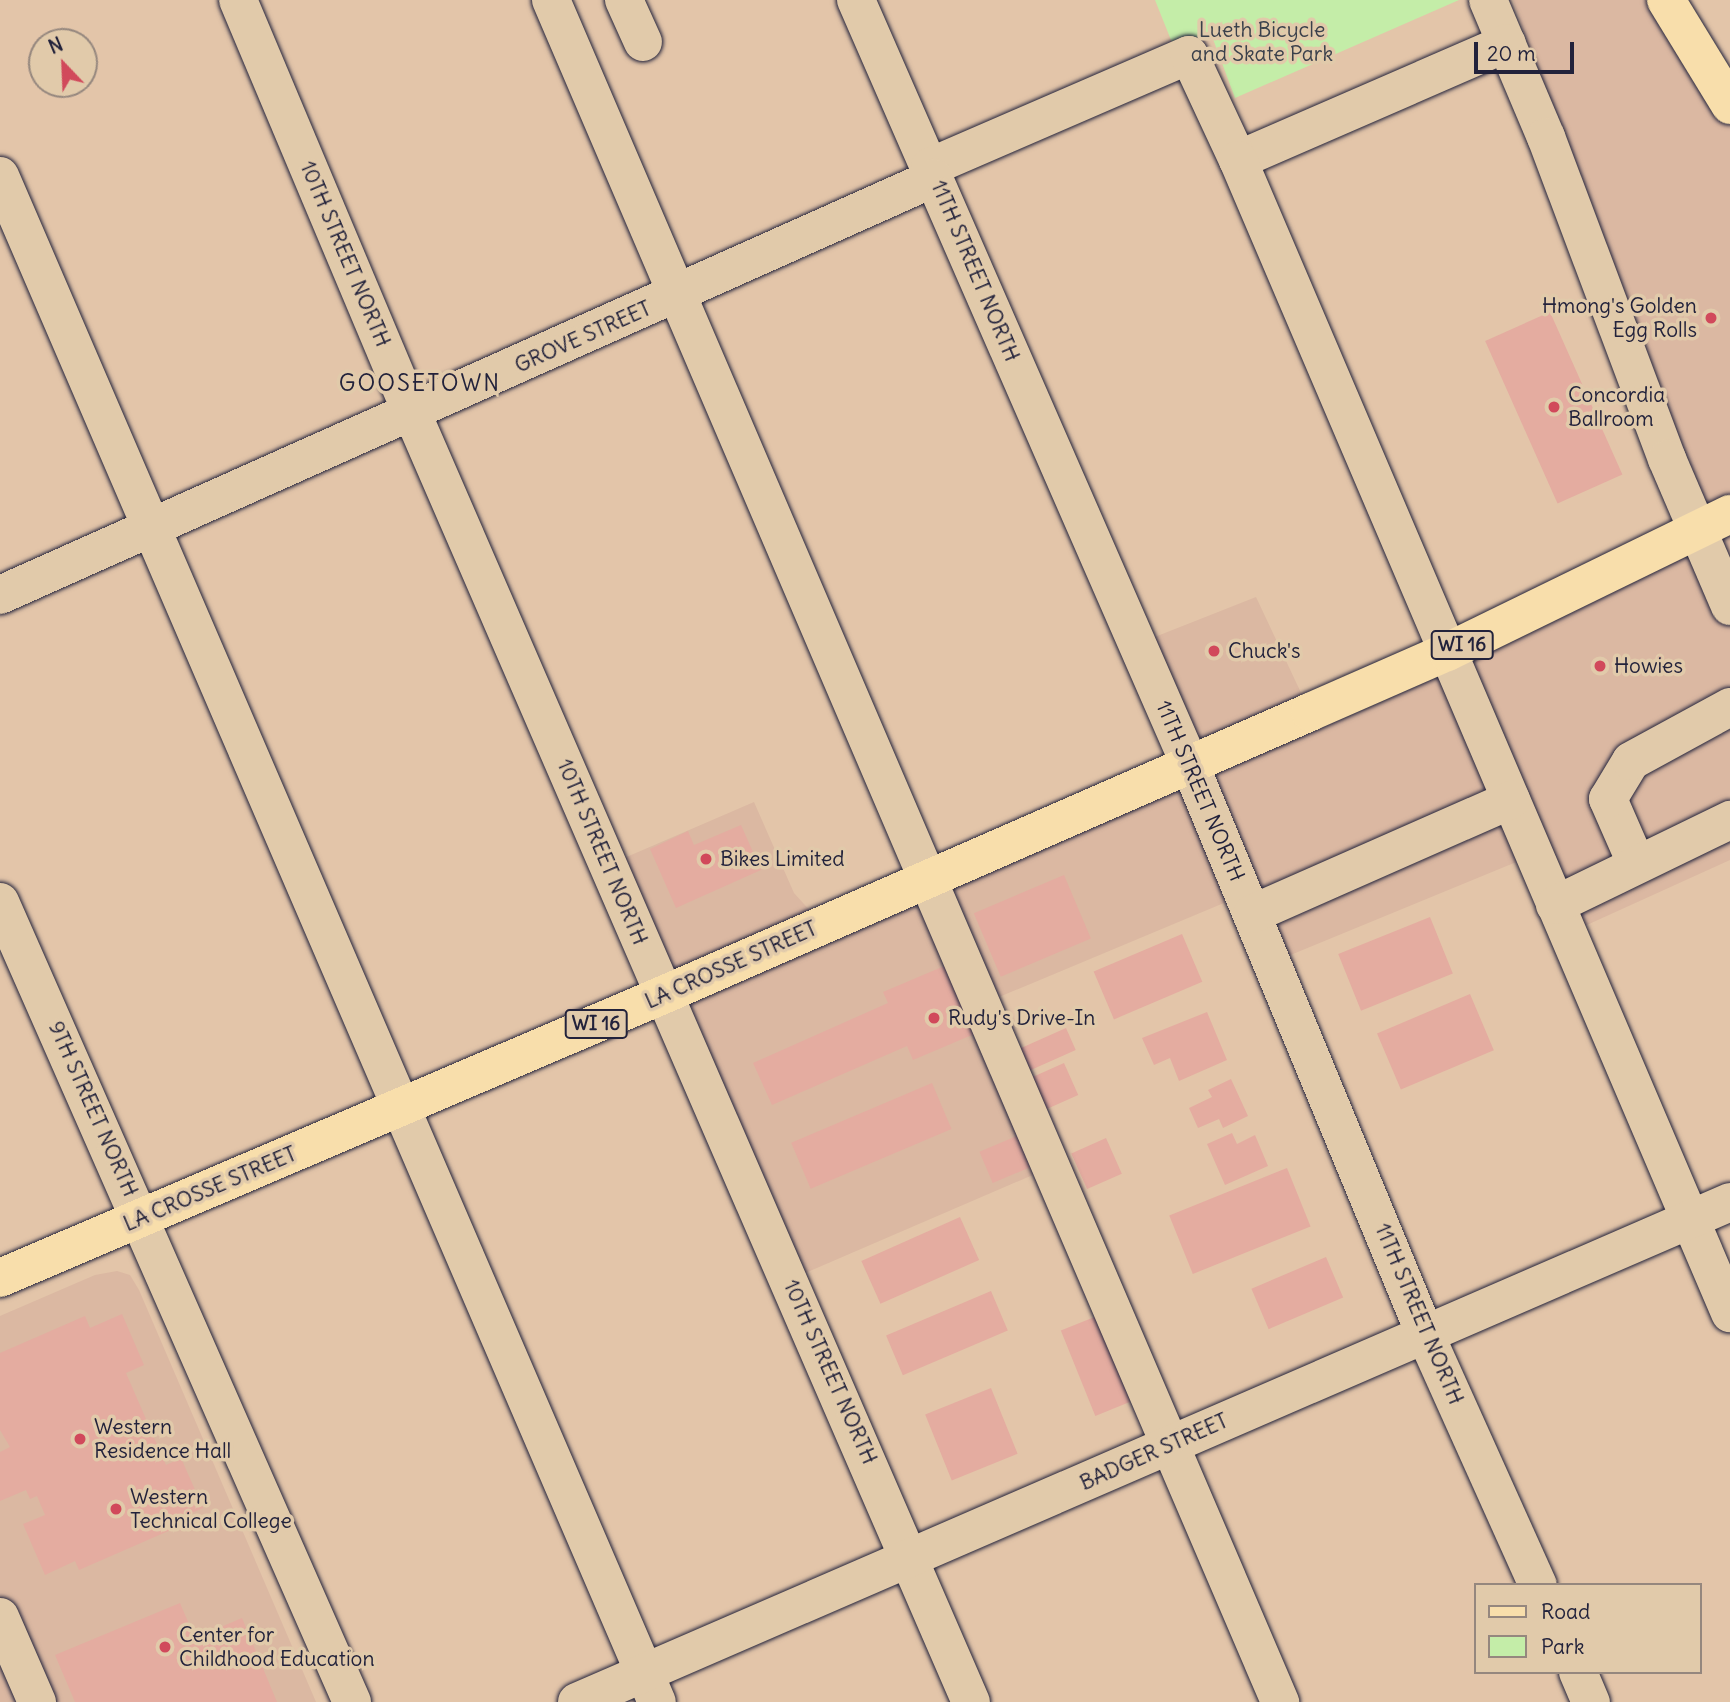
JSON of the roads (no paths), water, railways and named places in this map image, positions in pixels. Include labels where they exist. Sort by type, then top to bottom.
[{"type":"main road","points":[[1666,0],[1730,105]]},
{"type":"main road","name":"WI 16","points":[[1190,765],[1447,652],[1730,514]]},
{"type":"main road","name":"LA CROSSE STREET","points":[[0,1278],[663,995],[1190,765]]},
{"type":"street","name":"10TH STREET NORTH","points":[[238,0],[412,413],[663,995],[912,1558],[971,1702]]},
{"type":"street","points":[[624,0],[643,42]]},
{"type":"street","name":"11TH STREET NORTH","points":[[856,0],[1190,765],[1425,1334],[1537,1583]]},
{"type":"street","points":[[1488,0],[1696,532],[1730,606]]},
{"type":"street","points":[[556,2],[926,880],[1280,1702]]},
{"type":"street","points":[[1507,43],[1238,160],[1730,1313]]},
{"type":"street","name":"GROVE STREET","points":[[0,595],[679,294],[932,172],[1189,55],[1238,160]]},
{"type":"street","points":[[0,176],[651,1688]]},
{"type":"street","points":[[1636,863],[1608,799],[1631,761],[1730,707]]},
{"type":"street","points":[[1251,914],[1511,800]]},
{"type":"street","points":[[1555,905],[1636,863],[1730,820]]},
{"type":"street","name":"9TH STREET NORTH","points":[[0,902],[142,1218],[352,1702]]},
{"type":"street","name":"BADGER STREET","points":[[577,1702],[651,1688],[912,1558],[1730,1202]]},
{"type":"street","points":[[0,1617],[37,1702]]},
{"type":"street","points":[[1578,1674],[1591,1702]]},
{"type":"place","name":"Hmong's Golden Egg Rolls","points":[[1711,318]]},
{"type":"place","name":"Concordia Ballroom","points":[[1554,407]]},
{"type":"place","name":"Chuck's","points":[[1214,651]]},
{"type":"place","name":"Howies","points":[[1600,666]]},
{"type":"place","name":"Bikes Limited","points":[[706,859]]},
{"type":"place","name":"Rudy's Drive-In","points":[[934,1018]]},
{"type":"place","name":"Western Residence Hall","points":[[80,1439]]},
{"type":"place","name":"Western Technical College","points":[[116,1509]]},
{"type":"place","name":"Center for Childhood Education","points":[[165,1647]]},
{"type":"district","name":"GOOSETOWN","points":[[420,383]]},
{"type":"park label","name":"Lueth Bicycle and Skate Park","points":[[1262,42]]}]
